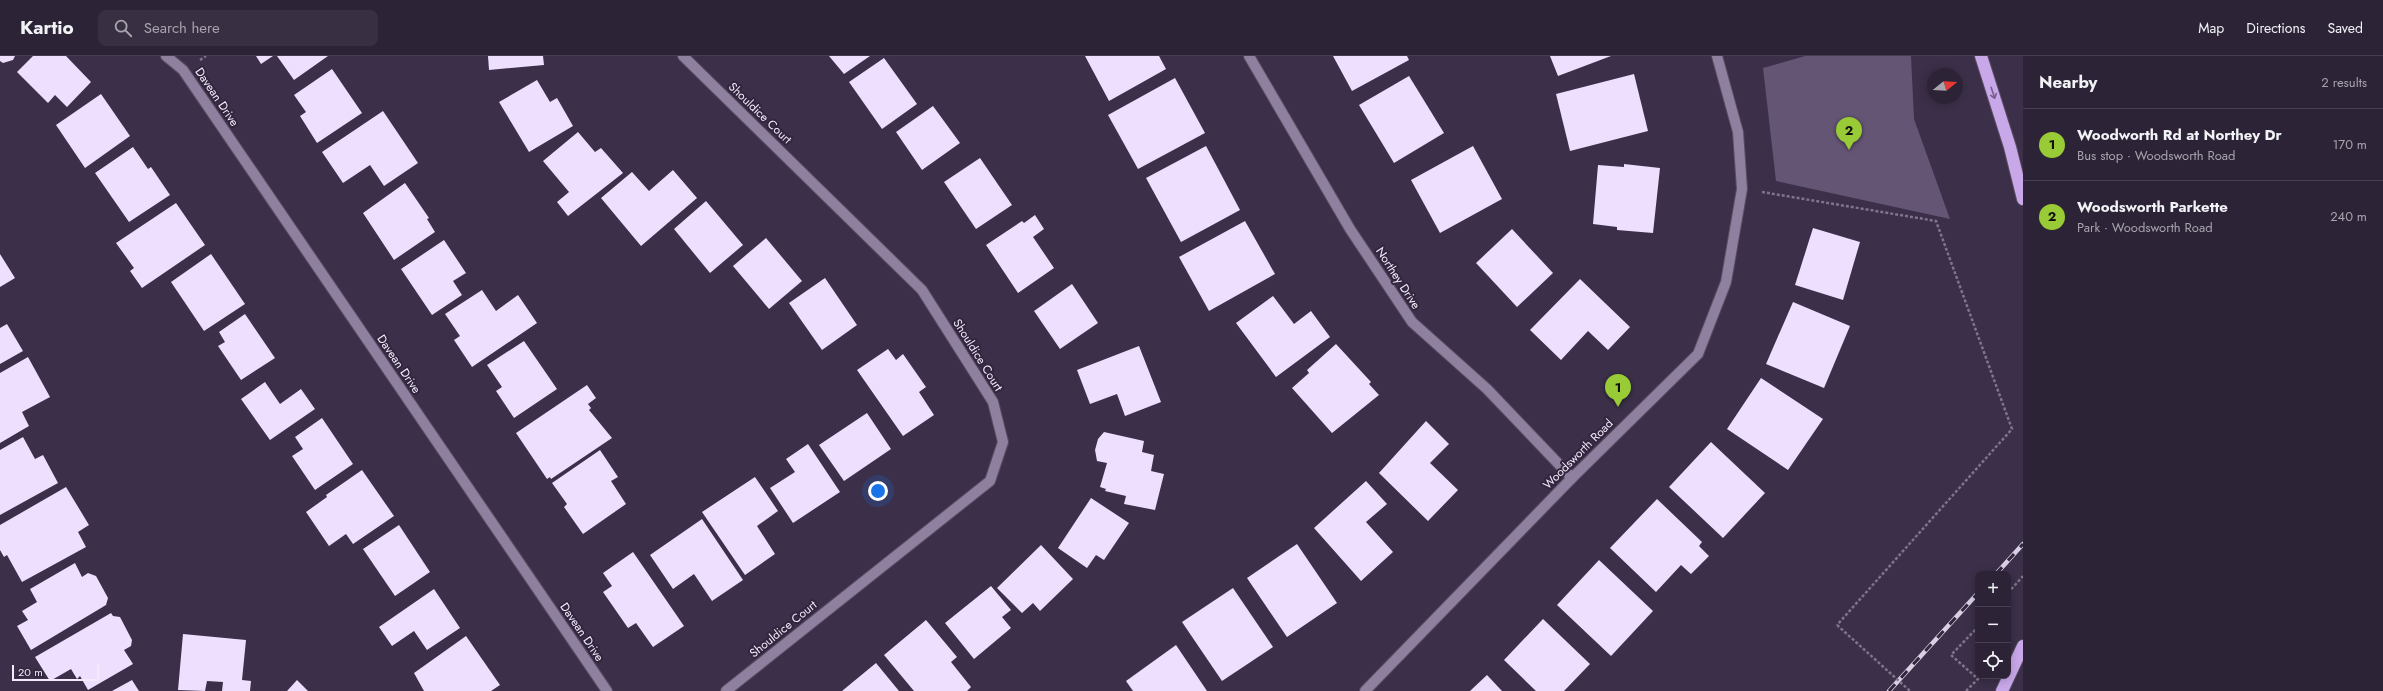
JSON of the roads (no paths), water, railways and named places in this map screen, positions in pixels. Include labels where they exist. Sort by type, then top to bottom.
[{"type":"highway","points":[[1981,56],[2010,147],[2023,199]]},
{"type":"highway","points":[[2002,691],[2023,646]]},
{"type":"street","name":"Davean Drive","points":[[166,56],[187,77],[607,691]]},
{"type":"street","name":"Shouldice Court","points":[[683,56],[922,290],[992,402],[1003,442],[990,481],[726,691]]},
{"type":"street","name":"Northey Drive","points":[[1249,56],[1350,229],[1412,322],[1487,389],[1572,478]]},
{"type":"street","name":"Woodsworth Road","points":[[1365,691],[1572,478],[1698,354],[1726,282],[1742,188],[1738,132],[1716,56]]},
{"type":"railway","points":[[1999,571],[2023,544]]},
{"type":"railway","points":[[1889,691],[1975,596]]},
{"type":"place","name":"Woodsworth Parkette","points":[[1849,150]]},
{"type":"place","name":"Woodworth Rd at Northey Dr","points":[[1618,407]]}]
